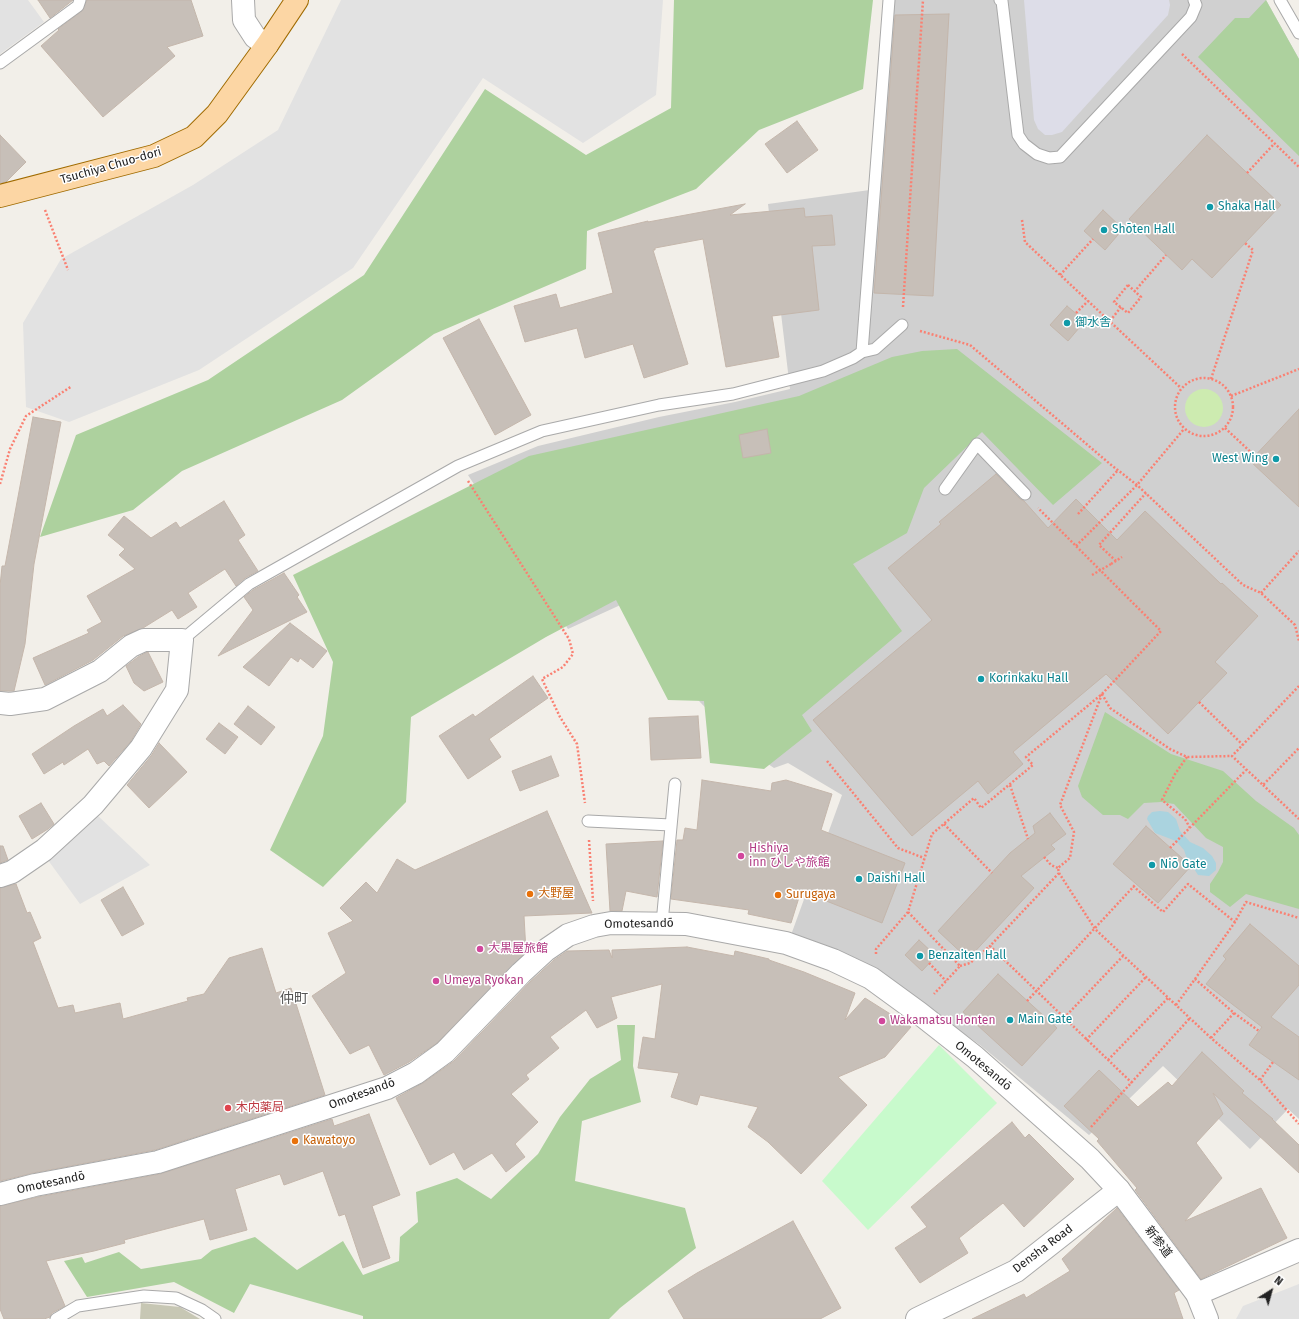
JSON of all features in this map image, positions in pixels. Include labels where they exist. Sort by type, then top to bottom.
[{"type":"main road","name":"Tsuchiya Chuo-dori","points":[[0,196],[154,156],[194,137],[217,114],[267,45],[297,0]]},
{"type":"street","points":[[243,0],[244,20],[255,37],[267,45]]},
{"type":"street","points":[[0,703],[10,704],[45,699],[100,671],[131,646],[144,640],[182,640],[177,690],[141,748],[93,804],[44,850],[12,872],[0,876]]},
{"type":"street","name":"Omotesandō","points":[[0,1194],[35,1185],[158,1162],[387,1088],[416,1073],[445,1052],[521,973],[546,950],[568,935],[594,926],[611,923],[686,924],[786,943],[833,960],[871,978],[975,1057],[1090,1159],[1119,1190]]},
{"type":"street","name":"新参道","points":[[1119,1190],[1197,1294],[1207,1319]]},
{"type":"street","name":"Densha Road","points":[[917,1319],[1016,1271],[1119,1190]]},
{"type":"street","points":[[1197,1294],[1299,1250]]},
{"type":"lane","points":[[0,63],[78,6],[80,0]]},
{"type":"lane","points":[[862,352],[889,0]]},
{"type":"lane","points":[[1000,0],[1002,1],[1018,135],[1024,144],[1037,154],[1049,158],[1060,157],[1192,17],[1196,5],[1194,0]]},
{"type":"lane","points":[[1280,0],[1299,33]]},
{"type":"lane","points":[[182,640],[249,584],[458,466],[542,431],[660,405],[740,392],[823,371],[853,358],[862,352],[875,348],[902,325]]},
{"type":"lane","points":[[945,489],[977,444],[1025,494]]},
{"type":"lane","points":[[662,923],[675,784]]},
{"type":"lane","points":[[588,821],[671,825]]},
{"type":"lane","points":[[56,1319],[78,1306],[144,1296],[176,1298],[202,1310],[215,1319]]},
{"type":"path","points":[[904,298],[923,0]]},
{"type":"path","points":[[1169,41],[1299,168]]},
{"type":"path","points":[[1247,173],[1274,144]]},
{"type":"path","points":[[36,187],[68,270]]},
{"type":"path","points":[[1022,220],[1025,242],[1181,388]]},
{"type":"path","points":[[1060,275],[1093,239]]},
{"type":"path","points":[[1211,379],[1253,250],[1245,243]]},
{"type":"path","points":[[1134,292],[1166,255]]},
{"type":"path","points":[[1128,286],[1141,297],[1128,313],[1121,307],[1114,302],[1128,286]]},
{"type":"path","points":[[1076,314],[1088,300]]},
{"type":"path","points":[[1110,321],[1121,307]]},
{"type":"path","points":[[902,325],[970,345],[1110,464],[1137,485],[1243,585],[1261,593],[1295,625],[1299,641]]},
{"type":"path","points":[[1231,396],[1299,369]]},
{"type":"path","points":[[1205,378],[1211,379],[1221,383],[1231,396],[1233,409],[1232,416],[1225,428],[1214,434],[1208,436],[1195,435],[1184,429],[1177,420],[1174,409],[1176,398],[1181,388],[1190,381],[1205,378]]},
{"type":"path","points":[[0,484],[10,449],[26,416],[72,386]]},
{"type":"path","points":[[1225,428],[1255,456]]},
{"type":"path","points":[[1076,546],[1137,485],[1184,429]]},
{"type":"path","points":[[458,466],[569,638],[573,654],[563,667],[542,679],[560,717],[577,744],[588,821],[595,918],[594,926]]},
{"type":"path","points":[[1078,514],[1118,470]]},
{"type":"path","points":[[1116,561],[1099,545],[1146,493]]},
{"type":"path","points":[[871,978],[877,968],[876,949],[908,912],[932,834],[974,798],[981,808],[1033,766],[1026,757],[1102,694],[1161,631],[1025,494]]},
{"type":"path","points":[[1261,593],[1299,551]]},
{"type":"path","points":[[1092,575],[1122,557]]},
{"type":"path","points":[[1102,694],[1110,708],[1170,750],[1187,757],[1232,756],[1299,686]]},
{"type":"path","points":[[1058,868],[1070,858],[1074,832],[1060,805],[1102,694]]},
{"type":"path","points":[[1199,702],[1243,745]]},
{"type":"path","points":[[1263,785],[1299,748]]},
{"type":"path","points":[[1232,756],[1299,819]]},
{"type":"path","points":[[1187,757],[1162,800],[1185,819],[1189,829]]},
{"type":"path","points":[[827,761],[898,848],[924,858]]},
{"type":"path","points":[[1170,848],[1246,770]]},
{"type":"path","points":[[1010,785],[1028,839]]},
{"type":"path","points":[[944,824],[992,873]]},
{"type":"path","points":[[1044,857],[1051,865],[1058,868]]},
{"type":"path","points":[[1058,868],[1059,873],[1095,929],[1211,1038],[1260,1080],[1299,1124]]},
{"type":"path","points":[[919,1013],[924,1005],[960,966],[970,963],[990,946],[1059,873]]},
{"type":"path","points":[[1027,1001],[1136,884]]},
{"type":"path","points":[[1133,886],[1163,912],[1188,884],[1235,922]]},
{"type":"path","points":[[1176,1005],[1235,922],[1246,902],[1299,918]]},
{"type":"path","points":[[908,912],[960,966]]},
{"type":"path","points":[[990,946],[1132,1083]]},
{"type":"path","points":[[1064,1018],[1123,956]]},
{"type":"path","points":[[929,963],[946,981]]},
{"type":"path","points":[[1086,1040],[1146,977]]},
{"type":"path","points":[[1195,979],[1234,1013],[1259,1031]]},
{"type":"path","points":[[1108,1060],[1168,998]]},
{"type":"path","points":[[1211,1038],[1234,1013]]},
{"type":"path","points":[[1074,1145],[1190,1018]]},
{"type":"path","points":[[1260,1080],[1273,1062]]},
{"type":"shaded area","points":[[0,0],[28,0],[44,22],[0,54]]},
{"type":"shaded area","points":[[341,0],[663,0],[656,95],[583,143],[483,78],[353,268],[199,370],[69,422],[26,407],[23,323],[61,259],[193,185],[278,130]]},
{"type":"shaded area","points":[[893,0],[1266,0],[1299,59],[1299,1119],[1288,1109],[1250,1149],[1163,1066],[1089,1135],[980,1045],[924,1005],[877,968],[791,935],[842,795],[788,763],[774,768],[744,748],[678,679],[627,602],[568,629],[468,475],[538,446],[659,417],[735,402],[790,389],[768,204],[877,189]]},
{"type":"shaded area","points":[[1024,0],[1169,0],[1170,5],[1168,15],[1062,132],[1052,135],[1045,135],[1038,129],[1034,120]]},
{"type":"shaded area","points":[[96,814],[150,865],[80,904],[45,856]]},
{"type":"shaded area","points":[[1299,1284],[1299,1319],[1236,1319],[1243,1306]]},
{"type":"shaded area","points":[[141,1303],[180,1307],[200,1319],[140,1319]]},
{"type":"green space","points":[[674,0],[873,0],[863,89],[759,130],[696,189],[587,231],[586,269],[434,334],[342,400],[182,471],[133,510],[40,537],[76,435],[208,380],[364,275],[485,89],[586,155],[671,108]]},
{"type":"green space","points":[[1266,0],[1299,59],[1299,156],[1198,57],[1235,18],[1249,18]]},
{"type":"green space","points":[[957,349],[1102,463],[1053,505],[982,432],[924,488],[907,533],[853,564],[902,631],[802,715],[812,731],[764,769],[710,763],[704,701],[668,700],[616,600],[546,637],[411,717],[406,802],[323,887],[270,850],[323,736],[333,662],[293,575],[529,456],[799,396],[892,357],[922,351]]},
{"type":"green space","points":[[1200,389],[1208,389],[1218,394],[1222,401],[1222,415],[1218,422],[1208,427],[1200,427],[1190,422],[1188,419],[1185,412],[1185,404],[1190,394],[1193,392]]},
{"type":"green space","points":[[1105,712],[1171,754],[1223,771],[1256,801],[1294,828],[1299,835],[1299,909],[1246,894],[1230,907],[1210,892],[1210,884],[1223,862],[1223,847],[1206,838],[1174,804],[1161,802],[1144,803],[1128,819],[1120,815],[1103,815],[1082,797],[1078,786]]},
{"type":"green space","points":[[617,1025],[635,1025],[633,1066],[641,1102],[582,1121],[575,1181],[685,1208],[696,1248],[620,1308],[609,1319],[363,1319],[363,1316],[250,1284],[234,1313],[174,1282],[87,1297],[64,1261],[82,1257],[85,1263],[119,1252],[141,1269],[201,1259],[212,1250],[255,1237],[297,1270],[343,1241],[363,1275],[399,1261],[400,1237],[418,1222],[416,1192],[457,1178],[491,1199],[538,1154],[560,1117],[590,1079],[621,1060]]},
{"type":"green space","points":[[939,1045],[997,1103],[868,1230],[822,1181]]},
{"type":"water","points":[[1152,812],[1168,812],[1176,819],[1180,831],[1190,842],[1203,848],[1212,856],[1216,863],[1216,870],[1209,876],[1198,875],[1184,850],[1176,841],[1155,833],[1147,819]]},
{"type":"building","points":[[38,0],[73,0],[50,18]]},
{"type":"building","points":[[87,0],[191,0],[203,36],[167,47],[175,56],[103,117],[41,46],[59,30],[58,29],[82,11]]},
{"type":"building","points":[[949,14],[933,296],[874,293],[895,15]]},
{"type":"building","points":[[797,121],[818,150],[787,173],[765,144]]},
{"type":"building","points":[[0,135],[26,162],[6,182],[0,183]]},
{"type":"building","name":"Shaka Hall","points":[[1207,135],[1281,205],[1212,278],[1192,259],[1182,270],[1129,219]]},
{"type":"building","points":[[745,204],[730,215],[804,208],[805,217],[832,215],[835,245],[812,246],[819,310],[772,316],[779,357],[726,367],[703,239],[655,248],[655,250],[653,250],[688,364],[644,378],[633,344],[585,358],[577,328],[525,342],[514,306],[556,294],[560,308],[613,293],[598,233],[648,221]]},
{"type":"building","name":"Shōten Hall","points":[[1103,210],[1123,229],[1105,250],[1084,231]]},
{"type":"building","name":"御水舎","points":[[1067,306],[1085,321],[1068,341],[1050,325]]},
{"type":"building","points":[[479,319],[531,415],[495,435],[443,338]]},
{"type":"building","name":"West Wing","points":[[1299,409],[1299,507],[1250,461]]},
{"type":"building","points":[[33,417],[61,422],[34,564],[25,644],[14,691],[0,691],[0,586],[2,566],[5,566]]},
{"type":"building","points":[[767,429],[771,453],[743,458],[739,435]]},
{"type":"building","name":"Korinkaku Hall","points":[[996,474],[1020,499],[1024,501],[1048,528],[1076,499],[1117,540],[1145,511],[1221,584],[1222,583],[1258,616],[1215,662],[1227,673],[1168,734],[1106,674],[1013,752],[1023,764],[988,794],[978,781],[912,836],[813,720],[932,620],[888,568],[941,524],[939,522]]},
{"type":"building","points":[[224,501],[245,535],[238,540],[258,571],[245,578],[236,586],[225,569],[188,593],[197,607],[178,619],[172,610],[143,628],[123,636],[93,660],[45,685],[33,658],[89,633],[87,630],[102,622],[87,596],[135,569],[119,555],[125,549],[108,535],[124,516],[151,538],[176,522],[180,528]]},
{"type":"building","points":[[284,573],[299,595],[297,597],[307,612],[218,656],[253,610],[244,597],[253,590]]},
{"type":"building","points":[[290,623],[327,651],[313,668],[300,658],[298,662],[291,657],[269,686],[243,667]]},
{"type":"building","points":[[147,652],[163,682],[144,691],[134,683],[126,666]]},
{"type":"building","points":[[533,676],[548,698],[489,739],[501,757],[468,779],[439,736],[473,714],[475,717]]},
{"type":"building","points":[[123,705],[141,724],[131,741],[109,766],[104,761],[97,764],[88,749],[64,765],[63,762],[44,774],[32,754],[103,709],[107,716]]},
{"type":"building","points":[[248,706],[275,727],[261,745],[234,724]]},
{"type":"building","points":[[698,716],[701,758],[651,760],[649,718]]},
{"type":"building","points":[[219,723],[238,737],[225,754],[206,739]]},
{"type":"building","points":[[159,743],[187,772],[149,808],[127,785],[151,756]]},
{"type":"building","points":[[551,756],[559,776],[520,791],[512,771]]},
{"type":"building","points":[[702,780],[771,791],[772,783],[786,780],[832,794],[821,830],[905,863],[882,923],[801,891],[791,923],[748,914],[749,910],[671,899],[677,840],[683,840],[685,828],[697,830]]},
{"type":"building","points":[[41,803],[54,824],[32,839],[19,816]]},
{"type":"building","points":[[547,811],[592,913],[524,916],[526,952],[437,1043],[409,1062],[384,1075],[369,1045],[350,1054],[312,996],[346,973],[328,933],[353,921],[340,908],[366,882],[377,893],[397,859],[415,870]]},
{"type":"building","points":[[1050,813],[1066,834],[1051,845],[1055,849],[1021,876],[1034,888],[968,959],[938,931],[1010,853],[1035,833],[1033,826]]},
{"type":"building","name":"Niō Gate","points":[[1146,826],[1191,866],[1158,903],[1113,864]]},
{"type":"building","points":[[663,841],[657,897],[626,891],[622,911],[610,911],[606,844]]},
{"type":"building","points":[[0,846],[3,846],[8,860],[0,863]]},
{"type":"building","points":[[16,884],[27,913],[30,912],[41,938],[33,942],[58,1008],[73,1005],[75,1013],[120,1003],[123,1019],[188,1001],[187,998],[204,994],[229,958],[262,948],[276,993],[291,988],[325,1095],[155,1150],[33,1173],[0,1181],[0,888]]},
{"type":"building","points":[[123,887],[144,924],[122,936],[101,900]]},
{"type":"building","points":[[1250,924],[1299,966],[1299,985],[1271,1017],[1299,1037],[1299,1080],[1249,1045],[1262,1027],[1206,984],[1226,959],[1223,956]]},
{"type":"building","name":"Benzaiten Hall","points":[[919,940],[936,956],[922,971],[905,955]]},
{"type":"building","points":[[687,947],[734,956],[735,951],[769,959],[855,993],[845,1020],[865,998],[911,1027],[885,1057],[838,1077],[867,1105],[801,1174],[768,1142],[748,1127],[758,1107],[700,1095],[697,1105],[671,1097],[679,1073],[638,1068],[643,1037],[655,1039],[662,984],[611,997],[617,1018],[597,1028],[586,1010],[550,1037],[559,1048],[526,1075],[529,1079],[511,1094],[538,1122],[515,1144],[525,1157],[506,1172],[492,1153],[464,1170],[454,1152],[430,1165],[396,1098],[423,1083],[454,1061],[530,982],[554,960],[567,951],[609,950],[612,958],[612,950]]},
{"type":"building","name":"Main Gate","points":[[998,974],[1057,1028],[1022,1066],[963,1012]]},
{"type":"building","points":[[1202,1052],[1244,1091],[1242,1093],[1273,1119],[1299,1145],[1299,1173],[1213,1093],[1223,1114],[1196,1143],[1222,1178],[1185,1221],[1261,1188],[1287,1238],[1201,1279],[1135,1190],[1137,1188],[1097,1141],[1099,1139],[1064,1106],[1099,1070],[1138,1107],[1168,1082],[1172,1086]]},
{"type":"building","points":[[369,1114],[400,1195],[372,1206],[390,1258],[363,1268],[345,1214],[339,1216],[323,1171],[284,1185],[280,1174],[235,1189],[247,1230],[210,1240],[204,1219],[124,1240],[125,1243],[46,1261],[65,1306],[52,1313],[50,1317],[44,1319],[4,1319],[0,1309],[0,1206],[38,1197],[160,1174],[332,1119],[334,1126]]},
{"type":"building","points":[[1012,1122],[1025,1138],[1029,1134],[1074,1179],[1024,1227],[1003,1203],[959,1238],[968,1253],[920,1283],[895,1248],[927,1227],[911,1207]]},
{"type":"building","points":[[1117,1208],[1179,1290],[1174,1293],[1183,1319],[972,1319],[1024,1294],[1026,1298],[1070,1271],[1062,1259]]},
{"type":"building","points":[[793,1221],[841,1308],[820,1319],[684,1319],[668,1291],[697,1273]]},
{"type":"place","name":"Shaka Hall","points":[[1210,207]]},
{"type":"place","name":"Shōten Hall","points":[[1104,230]]},
{"type":"place","name":"御水舎","points":[[1067,323]]},
{"type":"place","name":"West Wing","points":[[1276,459]]},
{"type":"place","name":"Korinkaku Hall","points":[[981,679]]},
{"type":"place","name":"Hishiya inn ひしや旅館","points":[[741,856]]},
{"type":"place","name":"Niō Gate","points":[[1152,865]]},
{"type":"place","name":"Daishi Hall","points":[[859,879]]},
{"type":"place","name":"大野屋","points":[[530,894]]},
{"type":"place","name":"Surugaya","points":[[778,895]]},
{"type":"place","name":"大黒屋旅館","points":[[480,949]]},
{"type":"place","name":"Benzaiten Hall","points":[[920,956]]},
{"type":"place","name":"Umeya Ryokan","points":[[436,981]]},
{"type":"place","name":"Main Gate","points":[[1010,1020]]},
{"type":"place","name":"Wakamatsu Honten","points":[[882,1021]]},
{"type":"place","name":"木内薬局","points":[[228,1108]]},
{"type":"place","name":"Kawatoyo","points":[[295,1141]]},
{"type":"district","name":"仲町","points":[[294,999]]}]
